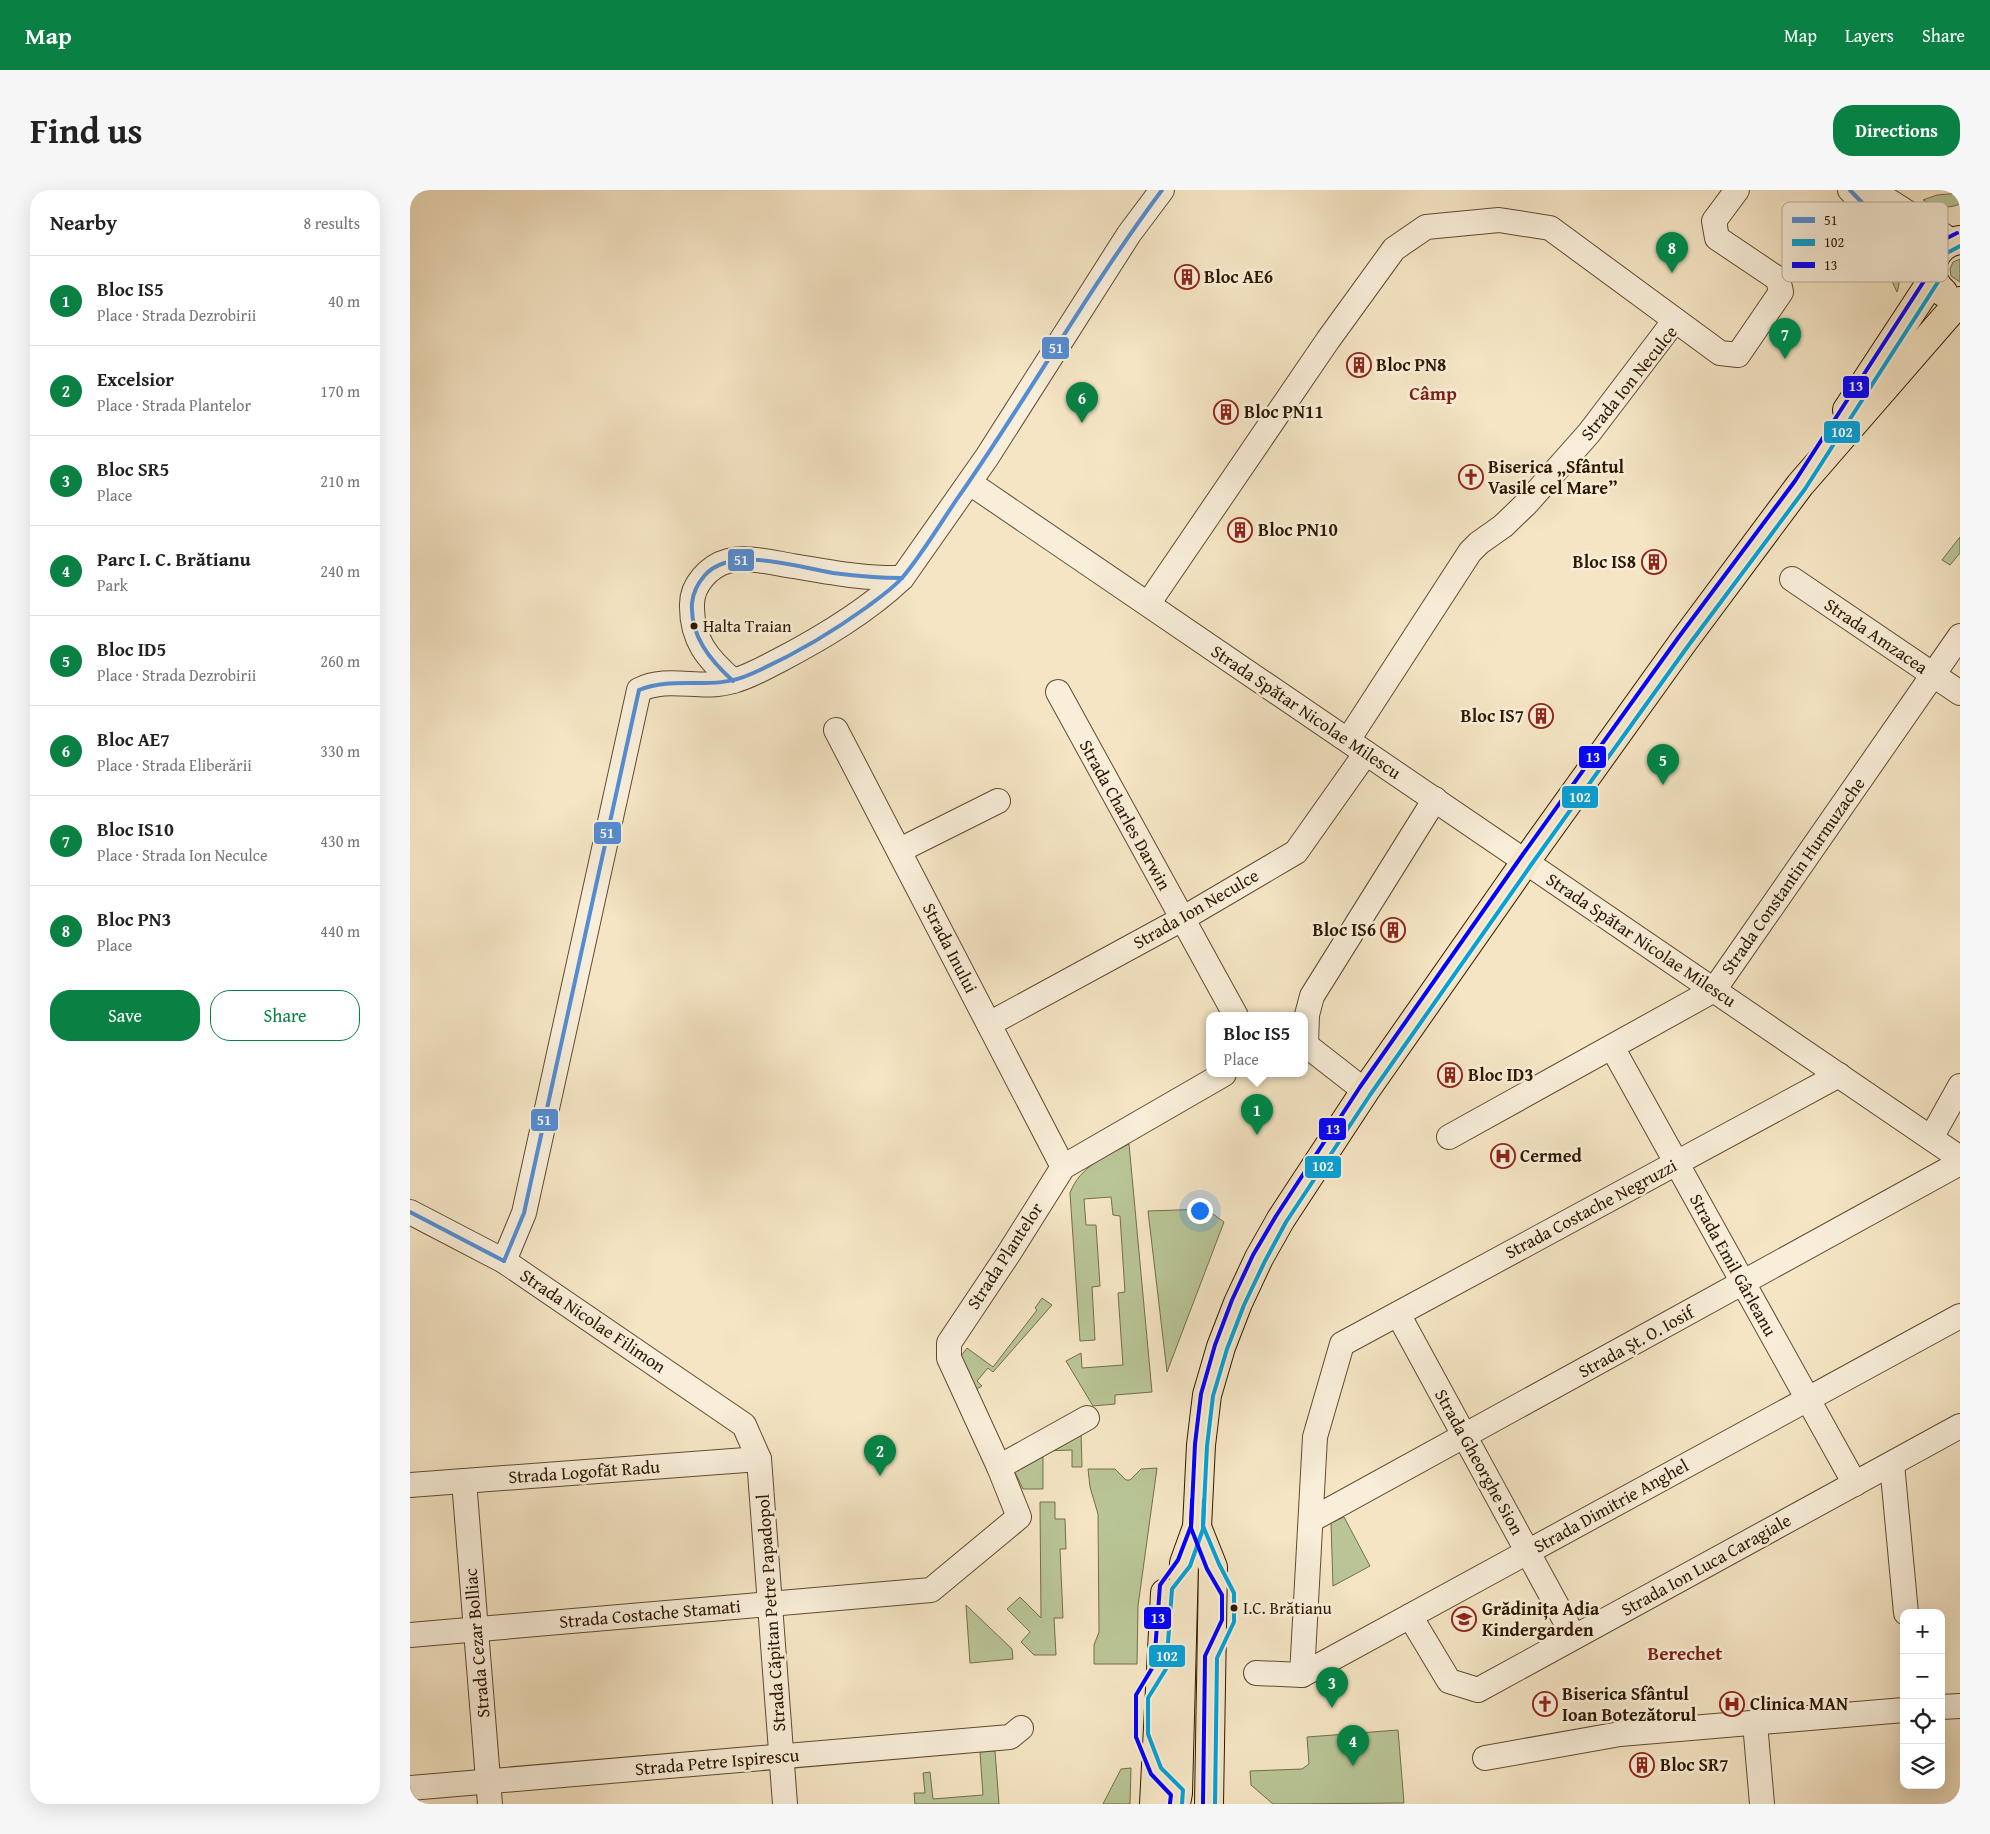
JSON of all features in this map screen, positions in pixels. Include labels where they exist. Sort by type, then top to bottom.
[{"type":"main road","points":[[1154,1804],[1166,1587],[1184,1563],[1197,1527],[1201,1444],[1207,1395],[1221,1347],[1234,1312],[1259,1258],[1281,1219],[1366,1091],[1526,861],[1800,485],[1926,282]]},
{"type":"main road","points":[[1800,485],[1960,299],[1941,290],[1938,282]]},
{"type":"main road","points":[[1197,1527],[1212,1568],[1209,1804]]},
{"type":"main road","points":[[1176,1804],[1178,1793],[1184,1563]]},
{"type":"street","points":[[504,1261],[524,1212],[639,690],[649,685],[662,683],[696,685],[733,681],[758,671],[795,652],[850,619],[887,592],[902,578],[970,483],[1129,234],[1162,190]]},
{"type":"street","name":"Strada Ion Neculce","points":[[989,1024],[1182,919],[1296,852],[1470,552],[1503,526],[1527,503],[1589,433],[1675,320],[1720,353],[1738,355],[1781,292],[1778,279],[1717,238],[1714,221],[1738,190]]},
{"type":"street","points":[[1850,190],[1862,202]]},
{"type":"street","points":[[1865,190],[1891,202]]},
{"type":"street","points":[[1148,604],[1328,340],[1394,249],[1426,227],[1499,220],[1550,228],[1675,320]]},
{"type":"street","name":"Strada Spătar Nicolae Milescu","points":[[970,483],[1960,1158]]},
{"type":"street","points":[[733,681],[715,665],[701,646],[692,623],[692,601],[694,595],[699,582],[711,569],[729,561],[757,560],[873,578],[902,578]]},
{"type":"street","name":"Strada Amzacea","points":[[1792,579],[1960,693]]},
{"type":"street","name":"Strada Constantin Hurmuzache","points":[[1449,1137],[1714,990],[1960,636]]},
{"type":"street","name":"Strada Charles Darwin","points":[[1058,692],[1234,1012]]},
{"type":"street","name":"Strada Inului","points":[[836,730],[1063,1167]]},
{"type":"street","points":[[1307,1012],[1312,996],[1434,799]]},
{"type":"street","points":[[900,850],[998,801]]},
{"type":"street","points":[[1308,1047],[1366,1091]]},
{"type":"street","name":"Strada Emil Gârleanu","points":[[1612,1047],[1855,1484]]},
{"type":"street","name":"Strada Costache Negruzzi","points":[[1311,1520],[1315,1437],[1342,1344],[1839,1075]]},
{"type":"street","name":"Strada Plantelor","points":[[946,1578],[1020,1517],[949,1358],[949,1343],[1063,1167],[1219,1077]]},
{"type":"street","points":[[1931,1138],[1960,1086]]},
{"type":"street","name":"Strada Șt. O. Iosif","points":[[1311,1520],[1960,1163]]},
{"type":"street","name":"Strada Nicolae Filimon","points":[[410,1212],[504,1261],[744,1425]]},
{"type":"street","name":"Strada Gheorghe Sion","points":[[1398,1314],[1574,1637]]},
{"type":"street","name":"Strada Dimitrie Anghel","points":[[1302,1675],[1960,1316]]},
{"type":"street","points":[[999,1468],[1087,1418]]},
{"type":"street","name":"Strada Căpitan Petre Papadopol","points":[[744,1425],[759,1459],[786,1804]]},
{"type":"street","name":"Strada Ion Luca Caragiale","points":[[1410,1616],[1449,1681],[1478,1690],[1960,1426]]},
{"type":"street","name":"Strada Logofăt Radu","points":[[410,1485],[759,1459]]},
{"type":"street","points":[[1892,1464],[1906,1609]]},
{"type":"street","name":"Strada Cezar Bolliac","points":[[464,1481],[489,1792]]},
{"type":"street","points":[[1256,1673],[1302,1675],[1311,1520]]},
{"type":"street","name":"Strada Costache Stamati","points":[[410,1635],[931,1590],[946,1578]]},
{"type":"street","points":[[1945,1707],[1960,1706]]},
{"type":"street","points":[[1485,1758],[1620,1734],[1900,1710]]},
{"type":"street","points":[[1755,1723],[1762,1804]]},
{"type":"street","name":"Strada Petre Ispirescu","points":[[410,1788],[489,1792],[782,1756],[1010,1737],[1021,1728]]},
{"type":"green space","points":[[1960,193],[1960,204],[1948,207],[1948,202],[1928,202],[1923,200],[1937,195]]},
{"type":"green space","points":[[1960,259],[1960,282],[1951,276],[1950,269],[1953,262]]},
{"type":"green space","points":[[1892,282],[1899,282],[1897,292]]},
{"type":"green space","points":[[1960,537],[1960,553],[1950,565],[1942,560]]},
{"type":"green space","points":[[1129,1144],[1152,1392],[1115,1395],[1115,1404],[1093,1406],[1066,1361],[1081,1353],[1082,1368],[1123,1365],[1118,1293],[1125,1292],[1120,1216],[1113,1215],[1111,1197],[1084,1199],[1086,1225],[1096,1225],[1100,1286],[1092,1287],[1095,1340],[1080,1341],[1070,1193],[1080,1176],[1094,1163]]},
{"type":"green space","points":[[1206,1209],[1224,1222],[1167,1372],[1148,1211]]},
{"type":"green space","points":[[1042,1298],[1052,1305],[993,1372],[988,1368],[977,1381],[982,1386],[975,1390],[961,1356],[967,1348],[993,1367],[1037,1310],[1035,1308]]},
{"type":"green space","points":[[1081,1431],[1082,1467],[1072,1467],[1072,1450],[1043,1451],[1043,1489],[1023,1489],[1013,1468],[1043,1450]]},
{"type":"green space","points":[[1157,1468],[1138,1606],[1137,1664],[1094,1664],[1094,1645],[1099,1632],[1098,1514],[1090,1487],[1088,1469],[1115,1469],[1126,1480],[1130,1480],[1141,1469]]},
{"type":"green space","points":[[1040,1502],[1055,1502],[1055,1519],[1065,1519],[1066,1549],[1060,1549],[1063,1618],[1054,1618],[1056,1655],[1034,1655],[1021,1642],[1030,1632],[1007,1609],[1020,1597],[1041,1618]]},
{"type":"green space","points":[[1344,1517],[1370,1566],[1333,1586],[1331,1523]]},
{"type":"green space","points":[[966,1605],[1012,1649],[1013,1659],[970,1663]]},
{"type":"green space","points":[[1398,1730],[1404,1803],[1273,1804],[1251,1785],[1250,1771],[1302,1769],[1309,1764],[1307,1737]]},
{"type":"green space","points":[[995,1751],[999,1804],[915,1804],[914,1793],[925,1793],[923,1773],[930,1772],[933,1799],[983,1795],[980,1752]]},
{"type":"green space","points":[[1131,1768],[1130,1804],[1103,1804],[1121,1769]]},
{"type":"transit line","name":"51","points":[[639,690],[667,684],[722,682],[751,674],[781,660],[825,635],[867,607],[898,582],[930,540],[1009,422],[1083,305],[1162,190]]},
{"type":"transit line","name":"51","points":[[1850,190],[1862,202]]},
{"type":"transit line","name":"13","points":[[1948,238],[1957,233]]},
{"type":"transit line","name":"102","points":[[1948,252],[1960,246]]},
{"type":"transit line","name":"13","points":[[1203,1804],[1205,1656],[1222,1620],[1222,1595],[1207,1569],[1191,1528],[1195,1444],[1201,1394],[1215,1345],[1232,1300],[1253,1255],[1276,1216],[1360,1087],[1521,857],[1678,638],[1795,481],[1923,282]]},
{"type":"transit line","name":"102","points":[[1215,1804],[1217,1658],[1234,1622],[1234,1593],[1203,1526],[1207,1446],[1213,1396],[1227,1349],[1244,1305],[1286,1222],[1370,1095],[1531,865],[1688,646],[1805,489],[1938,282]]},
{"type":"transit line","name":"51","points":[[733,681],[709,656],[698,637],[692,615],[692,603],[696,588],[705,575],[717,566],[732,561],[766,561],[833,573],[902,578]]},
{"type":"transit line","name":"51","points":[[504,1261],[524,1213],[639,690]]},
{"type":"transit line","name":"51","points":[[410,1212],[504,1261]]},
{"type":"transit line","name":"13","points":[[1170,1803],[1171,1795],[1151,1774],[1136,1737],[1136,1695],[1154,1665],[1160,1585],[1178,1560],[1191,1526],[1192,1500]]},
{"type":"transit line","name":"102","points":[[1182,1804],[1183,1790],[1161,1768],[1148,1734],[1148,1698],[1166,1669],[1172,1589],[1190,1566],[1203,1529],[1204,1500]]},
{"type":"place","name":"Bloc PN3","points":[[1672,273]]},
{"type":"place","name":"Bloc AE6","points":[[1187,277]]},
{"type":"place","name":"Bloc IS10","points":[[1785,359]]},
{"type":"place","name":"Bloc PN8","points":[[1359,365]]},
{"type":"place","name":"Bloc PN11","points":[[1226,412]]},
{"type":"place","name":"Bloc AE7","points":[[1082,423]]},
{"type":"place","name":"Biserica „Sfântul Vasile cel Mare”","points":[[1471,477]]},
{"type":"place","name":"Bloc PN10","points":[[1240,530]]},
{"type":"place","name":"Bloc IS8","points":[[1654,562]]},
{"type":"place","name":"Halta Traian","points":[[694,626]]},
{"type":"place","name":"Bloc IS7","points":[[1541,716]]},
{"type":"place","name":"Bloc ID5","points":[[1663,785]]},
{"type":"place","name":"Bloc IS6","points":[[1393,930]]},
{"type":"place","name":"Bloc ID3","points":[[1450,1075]]},
{"type":"place","name":"Bloc IS5","points":[[1257,1135]]},
{"type":"place","name":"Cermed","points":[[1503,1156]]},
{"type":"place","name":"Excelsior","points":[[880,1476]]},
{"type":"place","name":"I.C. Brătianu","points":[[1234,1608]]},
{"type":"place","name":"Grădinița Adia Kindergarden","points":[[1464,1619]]},
{"type":"place","name":"Biserica Sfântul Ioan Botezătorul","points":[[1545,1704]]},
{"type":"place","name":"Clinica MAN","points":[[1732,1704]]},
{"type":"place","name":"Bloc SR5","points":[[1332,1708]]},
{"type":"place","name":"Bloc SR7","points":[[1642,1765]]},
{"type":"place","name":"Parc I. C. Brătianu","points":[[1353,1766]]},
{"type":"district","name":"Câmp","points":[[1433,393]]},
{"type":"district","name":"Berechet","points":[[1685,1653]]}]
